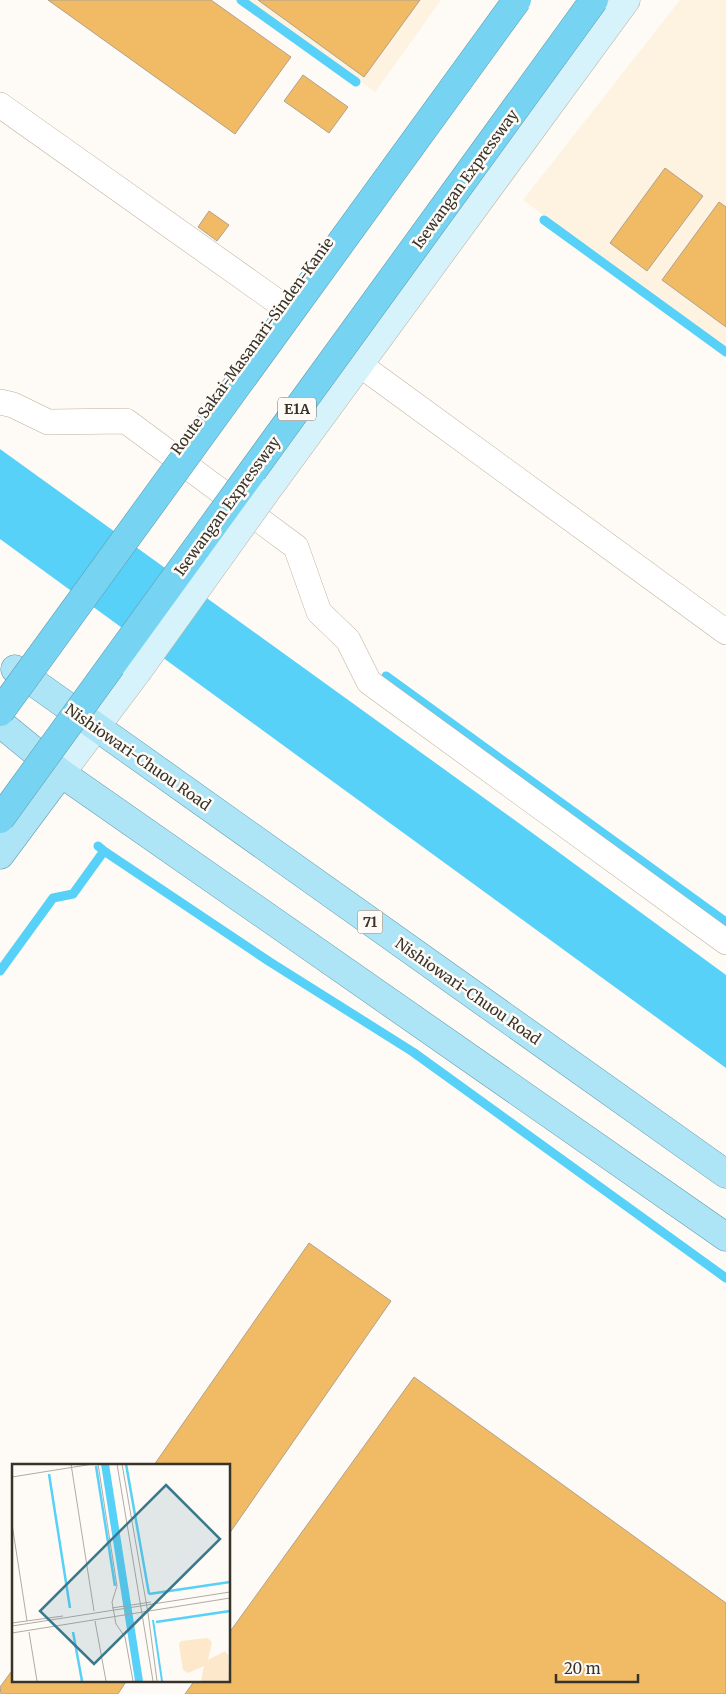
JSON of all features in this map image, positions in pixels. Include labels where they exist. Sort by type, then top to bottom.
[{"type":"highway","points":[[0,712],[517,0]]},
{"type":"highway","name":"Isewangan Expressway","points":[[0,819],[594,0]]},
{"type":"main road","name":"Route Sakai-Masanari-Sinden-Kanie","points":[[5,672],[56,614],[282,305],[500,0]]},
{"type":"main road","points":[[0,855],[96,727],[626,0]]},
{"type":"main road","name":"Nishiowari-Chuou Road","points":[[5,672],[96,727],[726,1174]]},
{"type":"main road","points":[[0,723],[61,773],[726,1237]]},
{"type":"street","points":[[0,105],[282,305]]},
{"type":"street","points":[[359,364],[726,632]]},
{"type":"street","points":[[0,402],[13,405],[48,422],[126,422],[296,547],[320,612],[348,640],[369,682],[726,942]]},
{"type":"shaded area","points":[[248,0],[441,0],[375,92]]},
{"type":"shaded area","points":[[680,0],[726,0],[726,348],[523,200]]},
{"type":"water","points":[[0,449],[726,975],[726,1068],[0,539]]},
{"type":"building","points":[[48,0],[211,0],[291,57],[235,134]]},
{"type":"building","points":[[258,0],[420,0],[364,77]]},
{"type":"building","points":[[303,75],[348,107],[329,133],[284,101]]},
{"type":"building","points":[[665,168],[703,196],[647,271],[610,243]]},
{"type":"building","points":[[719,202],[726,207],[726,327],[662,280]]},
{"type":"building","points":[[209,211],[229,225],[217,241],[198,227]]},
{"type":"building","points":[[309,1243],[391,1301],[230,1533],[230,1464],[155,1464]]},
{"type":"building","points":[[414,1377],[726,1603],[726,1694],[185,1694],[194,1682],[230,1682],[230,1632]]},
{"type":"building","points":[[12,1671],[12,1682],[126,1682],[118,1694],[1,1694],[0,1687]]},
{"type":"waterway","points":[[241,0],[356,82]]},
{"type":"waterway","points":[[544,220],[726,352]]},
{"type":"waterway","points":[[386,676],[726,922]]},
{"type":"waterway","points":[[0,971],[53,898],[73,894],[104,851],[98,846]]},
{"type":"waterway","points":[[104,851],[270,962],[413,1052],[726,1278]]}]
